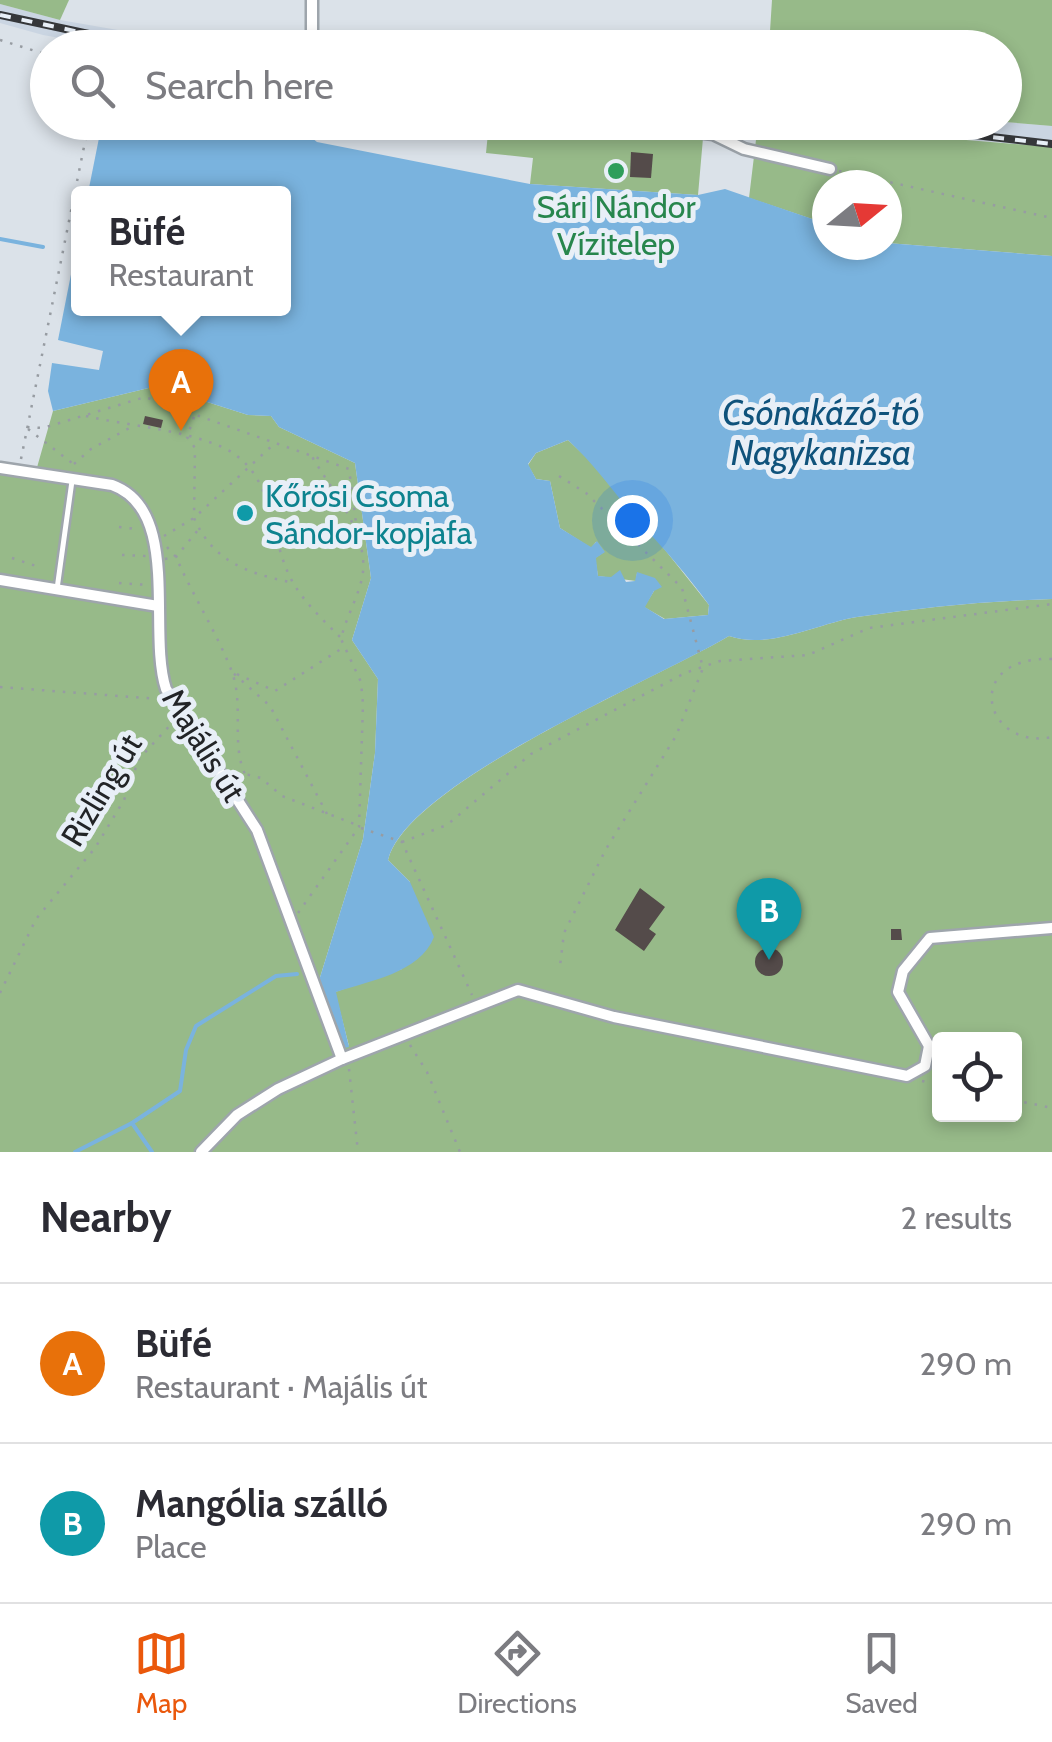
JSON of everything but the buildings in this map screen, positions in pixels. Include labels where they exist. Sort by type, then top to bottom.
[{"type":"street","points":[[312,0],[312,30]]},
{"type":"street","points":[[725,140],[744,149],[830,169]]},
{"type":"street","points":[[0,468],[112,484],[128,492],[144,508],[155,537]]},
{"type":"street","name":"Majális út","points":[[155,537],[160,664],[171,699],[257,830],[342,1059]]},
{"type":"street","points":[[0,580],[158,606]]},
{"type":"street","points":[[201,1152],[238,1115],[342,1059],[518,990],[614,1017],[907,1076],[924,1066],[928,1046],[898,992],[904,971],[930,938],[1052,928]]},
{"type":"lane","points":[[56,592],[72,479]]},
{"type":"path","points":[[0,40],[30,49]]},
{"type":"path","points":[[76,186],[85,140]]},
{"type":"path","points":[[830,169],[1052,218]]},
{"type":"path","points":[[20,471],[71,211]]},
{"type":"path","points":[[27,427],[43,428],[144,397],[349,469],[364,568],[341,639]]},
{"type":"path","points":[[194,415],[188,437],[194,448],[194,518],[199,529],[230,565],[292,582]]},
{"type":"path","points":[[85,416],[188,437],[226,449],[252,468],[267,498],[292,582],[341,639],[361,682],[358,826],[292,921]]},
{"type":"path","points":[[27,427],[50,450],[74,464],[91,448],[136,425]]},
{"type":"path","points":[[155,537],[194,518],[277,442]]},
{"type":"path","points":[[310,453],[344,514],[357,526]]},
{"type":"path","points":[[559,476],[586,493],[655,556],[682,588],[703,668],[676,736],[606,849],[564,933],[560,966]]},
{"type":"path","points":[[119,527],[155,537],[176,557],[232,672],[239,703],[238,761],[245,774],[327,814],[402,842],[448,824],[531,754],[592,718],[720,661],[808,655],[869,628],[1052,604]]},
{"type":"path","points":[[122,555],[176,557],[199,529]]},
{"type":"path","points":[[12,558],[36,566]]},
{"type":"path","points":[[120,583],[157,586]]},
{"type":"path","points":[[232,672],[275,691],[344,646]]},
{"type":"path","points":[[1052,660],[1031,658],[1006,668],[996,676],[991,691],[994,710],[1005,728],[1030,738],[1052,737]]},
{"type":"path","points":[[232,672],[270,706],[327,814]]},
{"type":"path","points":[[0,687],[171,699]]},
{"type":"path","name":"Rizling út","points":[[0,992],[36,919],[96,848],[124,800],[138,759],[182,714]]},
{"type":"path","points":[[230,786],[245,774]]},
{"type":"path","points":[[402,842],[477,1006]]},
{"type":"path","points":[[404,1036],[427,1072],[460,1152]]},
{"type":"path","points":[[342,1059],[349,1066],[358,1152]]},
{"type":"path","points":[[907,1076],[932,1082]]},
{"type":"path","points":[[1022,1102],[1052,1108]]},
{"type":"shaded area","points":[[0,4],[118,30],[30,31],[0,23]]},
{"type":"shaded area","points":[[1022,123],[1052,126],[1052,147],[971,140],[1022,140]]},
{"type":"green space","points":[[0,0],[69,0],[60,20],[0,4]]},
{"type":"green space","points":[[772,0],[1052,0],[1052,126],[1022,123],[1022,30],[770,30]]},
{"type":"green space","name":"Sári Nándor Vízitelep","points":[[487,140],[703,140],[698,195],[530,184],[533,158],[486,153]]},
{"type":"green space","points":[[756,140],[966,140],[1052,147],[1052,256],[902,244],[902,170],[812,170],[812,219],[749,198]]},
{"type":"green space","points":[[157,386],[248,415],[271,416],[279,427],[355,463],[371,578],[352,640],[378,679],[375,753],[363,839],[317,987],[349,1046],[335,992],[402,969],[410,882],[388,860],[405,830],[439,798],[486,766],[729,636],[760,640],[881,613],[1052,599],[1052,1152],[0,1152],[0,463],[34,478],[53,411]]},
{"type":"green space","points":[[568,440],[606,476],[709,605],[708,615],[665,619],[644,607],[654,591],[637,573],[636,581],[598,576],[595,558],[604,552],[596,542],[591,548],[560,528],[550,481],[536,479],[528,465],[536,453]]},
{"type":"water","name":"Csónakázó-tó Nagykanizsa","points":[[99,140],[314,140],[530,184],[698,195],[725,189],[812,219],[812,260],[902,260],[902,244],[1052,256],[1052,599],[881,613],[760,640],[729,636],[485,766],[439,798],[405,830],[388,860],[410,882],[434,937],[427,949],[406,967],[336,992],[349,1047],[344,1048],[317,987],[363,839],[375,753],[378,679],[352,640],[371,578],[355,463],[279,427],[271,416],[248,415],[157,386],[53,411],[48,391],[52,363],[99,370],[103,351],[58,340],[71,274],[71,316],[291,316],[291,186],[89,186]],"holes":[[[568,440],[709,605],[708,615],[664,619],[645,607],[654,591],[662,587],[655,578],[637,572],[635,581],[626,582],[620,570],[611,577],[598,576],[596,558],[605,552],[597,541],[591,547],[560,528],[550,481],[536,479],[528,464],[536,453]]]},
{"type":"waterway","points":[[0,239],[43,247]]},
{"type":"waterway","points":[[75,1152],[132,1123],[180,1091],[186,1050],[196,1026],[276,976],[297,974]]},
{"type":"waterway","points":[[132,1123],[152,1152]]},
{"type":"railway","points":[[0,15],[70,30]]},
{"type":"railway","points":[[1017,140],[1052,144]]},
{"type":"place","name":"Sári Nándor Vízitelep","points":[[616,171]]},
{"type":"place","name":"Büfé","points":[[181,431]]},
{"type":"place","name":"Kőrösi Csoma Sándor-kopjafa","points":[[245,513]]},
{"type":"place","name":"Mangólia szálló","points":[[769,960]]}]
